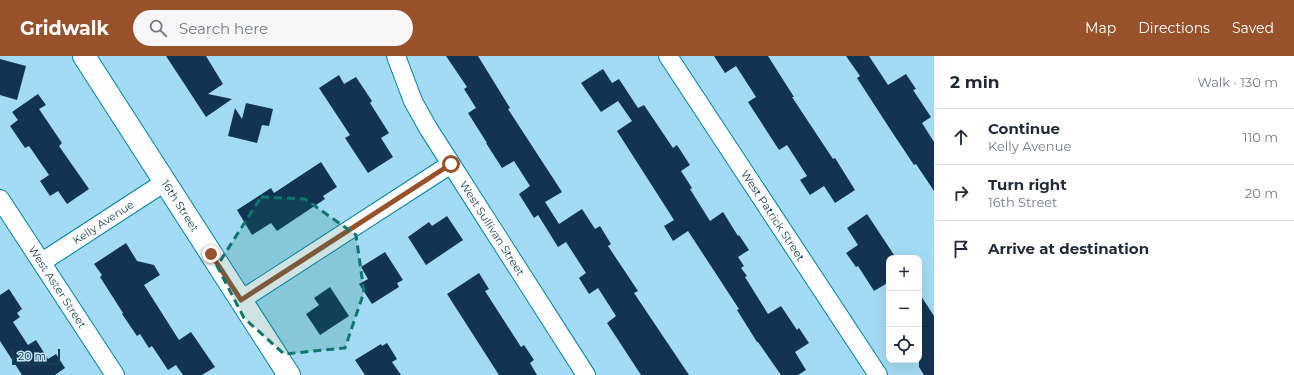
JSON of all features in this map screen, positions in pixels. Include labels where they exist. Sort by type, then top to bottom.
[{"type":"main road","name":"16th Street","points":[[84,56],[290,375]]},
{"type":"street","name":"West Sullivan Street","points":[[396,56],[413,101],[428,128],[586,375]]},
{"type":"street","name":"West Patrick Street","points":[[668,56],[878,375]]},
{"type":"street","points":[[241,300],[451,164]]},
{"type":"street","name":"Kelly Avenue","points":[[42,262],[165,182]]},
{"type":"street","name":"West Aster Street","points":[[0,199],[115,375]]},
{"type":"highlighted area","points":[[261,197],[305,199],[356,235],[364,292],[345,348],[284,354],[244,318],[217,266]]},
{"type":"building","points":[[166,56],[206,56],[223,84],[208,94],[232,99],[206,117]]},
{"type":"building","points":[[446,56],[478,56],[510,108],[508,109],[562,192],[545,202],[559,224],[582,209],[595,229],[600,226],[611,244],[608,246],[638,291],[634,293],[689,375],[641,375],[607,323],[616,316],[598,288],[589,294],[579,278],[586,273],[566,242],[558,247],[538,215],[534,218],[519,194],[530,186],[514,161],[502,168],[486,143],[468,113],[476,108],[464,89],[467,87]]},
{"type":"building","points":[[714,56],[768,56],[794,97],[792,97],[833,159],[835,158],[855,190],[835,203],[824,186],[810,195],[800,180],[807,176],[787,145],[779,150],[748,102],[756,97],[736,66],[725,73]]},
{"type":"building","points":[[846,56],[869,56],[888,85],[906,74],[916,89],[913,90],[931,117],[922,123],[934,142],[934,191],[916,164],[914,165],[890,129],[857,78],[860,76]]},
{"type":"building","points":[[0,59],[26,66],[17,100],[0,95]]},
{"type":"building","points":[[603,69],[612,83],[619,79],[638,108],[644,105],[673,148],[677,145],[690,165],[681,171],[692,188],[690,189],[710,221],[723,212],[738,236],[739,235],[749,250],[738,257],[744,266],[741,268],[768,314],[781,306],[797,330],[799,328],[809,343],[795,352],[806,370],[798,375],[781,375],[757,342],[737,310],[739,309],[688,231],[673,241],[664,226],[674,220],[617,131],[632,121],[618,101],[601,112],[581,83]]},
{"type":"building","points":[[339,75],[344,84],[356,77],[372,101],[370,103],[389,133],[381,138],[393,157],[368,173],[345,138],[350,135],[319,88]]},
{"type":"building","points":[[38,94],[46,105],[39,109],[62,143],[59,146],[89,189],[67,204],[58,191],[50,196],[40,181],[49,175],[29,146],[25,148],[10,126],[18,120],[12,112]]},
{"type":"building","points":[[246,103],[273,109],[269,126],[262,125],[257,143],[228,136],[235,108],[242,119]]},
{"type":"building","points":[[321,162],[337,187],[323,196],[325,199],[277,231],[271,223],[252,235],[237,210],[271,188],[274,193]]},
{"type":"building","points":[[867,214],[894,255],[886,255],[886,284],[874,291],[858,266],[856,267],[846,253],[858,245],[847,228]]},
{"type":"building","points":[[447,216],[463,240],[426,265],[408,237],[429,222],[432,226]]},
{"type":"building","points":[[126,243],[137,261],[154,265],[160,275],[144,285],[179,340],[191,332],[215,367],[202,375],[183,375],[176,365],[168,370],[152,346],[149,348],[140,334],[137,336],[122,314],[123,313],[100,277],[102,275],[94,264]]},
{"type":"building","points":[[385,252],[403,280],[397,283],[399,287],[372,304],[359,284],[368,279],[361,267]]},
{"type":"building","points":[[479,273],[489,289],[485,291],[521,347],[524,345],[534,360],[530,363],[537,375],[499,375],[447,294]]},
{"type":"building","points":[[330,287],[349,316],[320,335],[306,314],[319,305],[314,298]]},
{"type":"building","points":[[9,289],[22,309],[17,313],[20,317],[13,322],[28,345],[36,340],[48,359],[56,354],[65,368],[55,375],[22,375],[0,341],[0,295]]},
{"type":"building","points":[[922,298],[934,316],[934,375],[924,375],[919,367],[919,363],[922,363]]},
{"type":"building","points":[[387,343],[397,359],[392,362],[401,375],[365,375],[355,360],[381,344],[382,346]]},
{"type":"route","points":[[211,254],[241,300],[451,164]]}]
